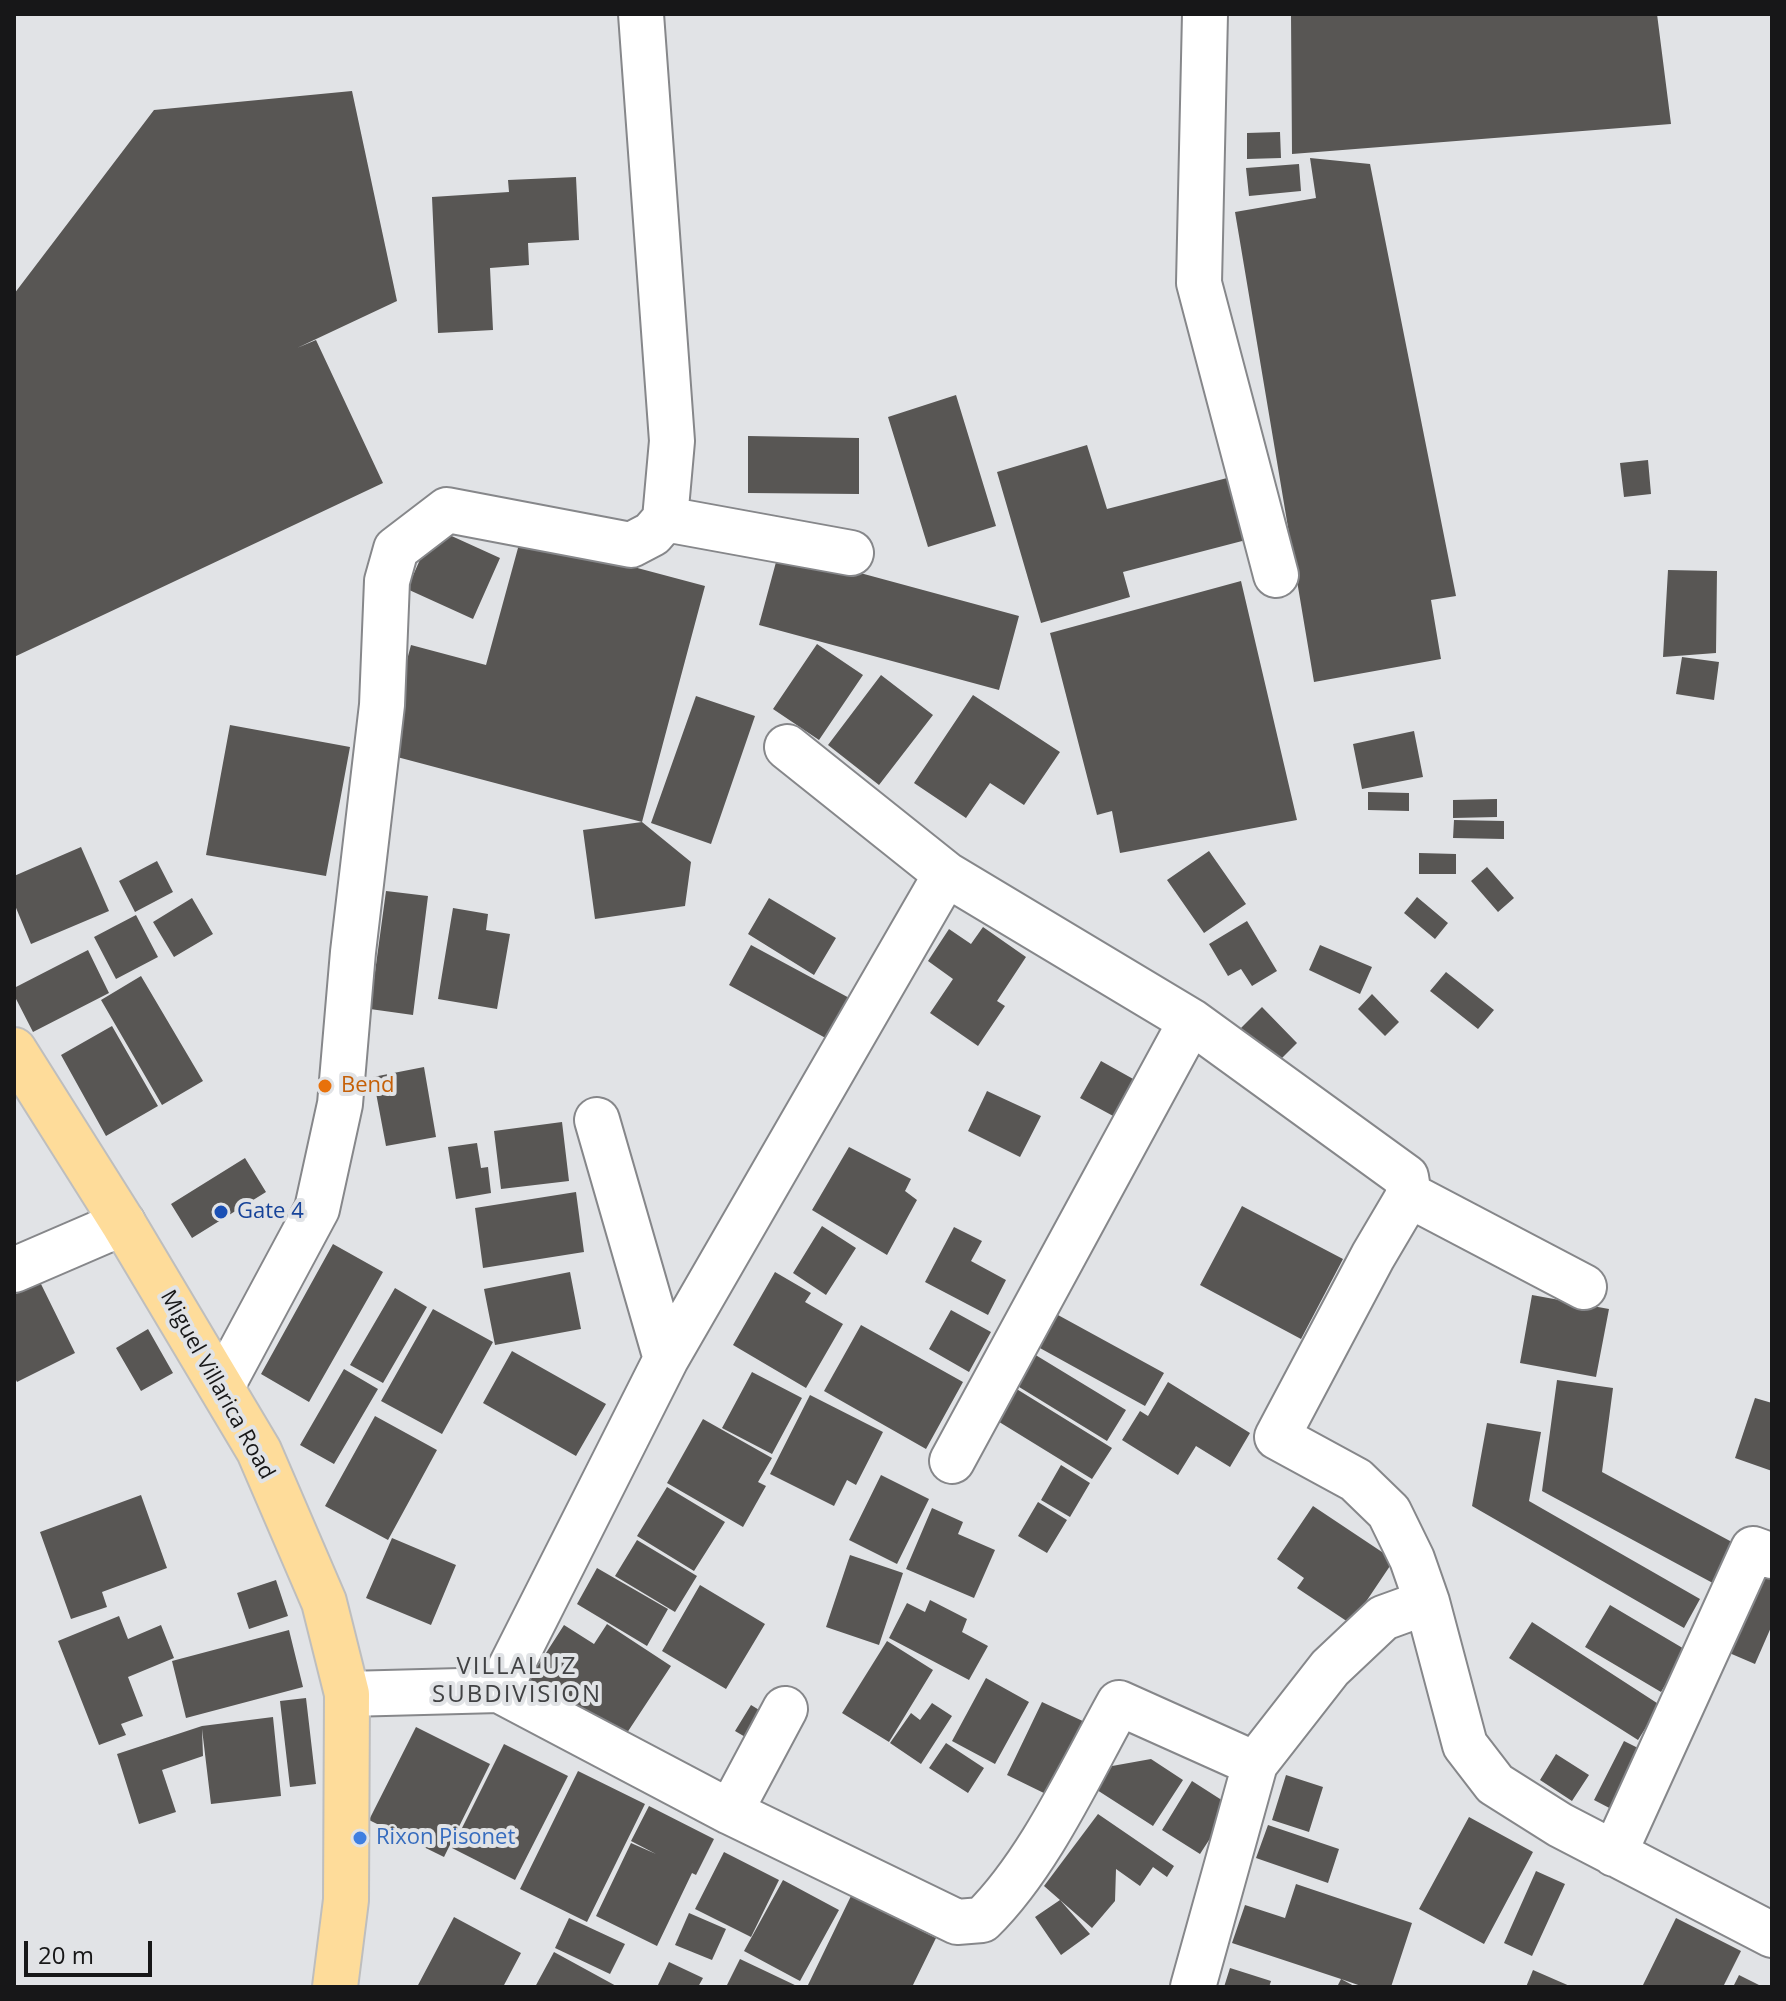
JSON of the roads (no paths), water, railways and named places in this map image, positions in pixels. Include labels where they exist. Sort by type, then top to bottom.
[{"type":"main road","name":"Miguel Villarica Road","points":[[14,1050],[123,1223],[259,1451],[324,1602],[347,1694],[346,1900],[335,1987]]},
{"type":"street","points":[[222,1386],[317,1209],[340,1104],[353,952],[382,705],[387,581],[396,549],[447,510],[631,545],[652,534],[665,519],[672,441],[641,14]]},
{"type":"street","points":[[1205,14],[1199,283],[1276,575]]},
{"type":"street","points":[[665,519],[851,553]]},
{"type":"street","points":[[787,747],[946,874],[1191,1021],[1406,1177],[1409,1195],[1277,1437],[1356,1480],[1389,1512],[1412,1559],[1427,1602],[1465,1745],[1495,1784],[1560,1825],[1772,1935]]},
{"type":"street","points":[[499,1690],[666,1359],[946,874]]},
{"type":"street","points":[[952,1461],[1191,1021]]},
{"type":"street","points":[[597,1120],[666,1359]]},
{"type":"street","points":[[1409,1195],[1584,1287]]},
{"type":"street","points":[[14,1270],[123,1223]]},
{"type":"street","points":[[1614,1854],[1753,1549],[1772,1556]]},
{"type":"street","points":[[1193,1987],[1255,1764],[1330,1668],[1383,1618],[1427,1602]]},
{"type":"street","points":[[347,1694],[499,1690],[730,1812],[957,1922],[982,1920],[1004,1899],[1041,1842],[1119,1703],[1255,1764]]},
{"type":"street","points":[[730,1812],[785,1709]]},
{"type":"place","name":"Bend","points":[[325,1086]]},
{"type":"place","name":"Gate 4","points":[[221,1212]]},
{"type":"place","name":"Rixon Pisonet","points":[[360,1838]]},
{"type":"district","name":"VILLALUZ SUBDIVISION","points":[[517,1681]]}]
